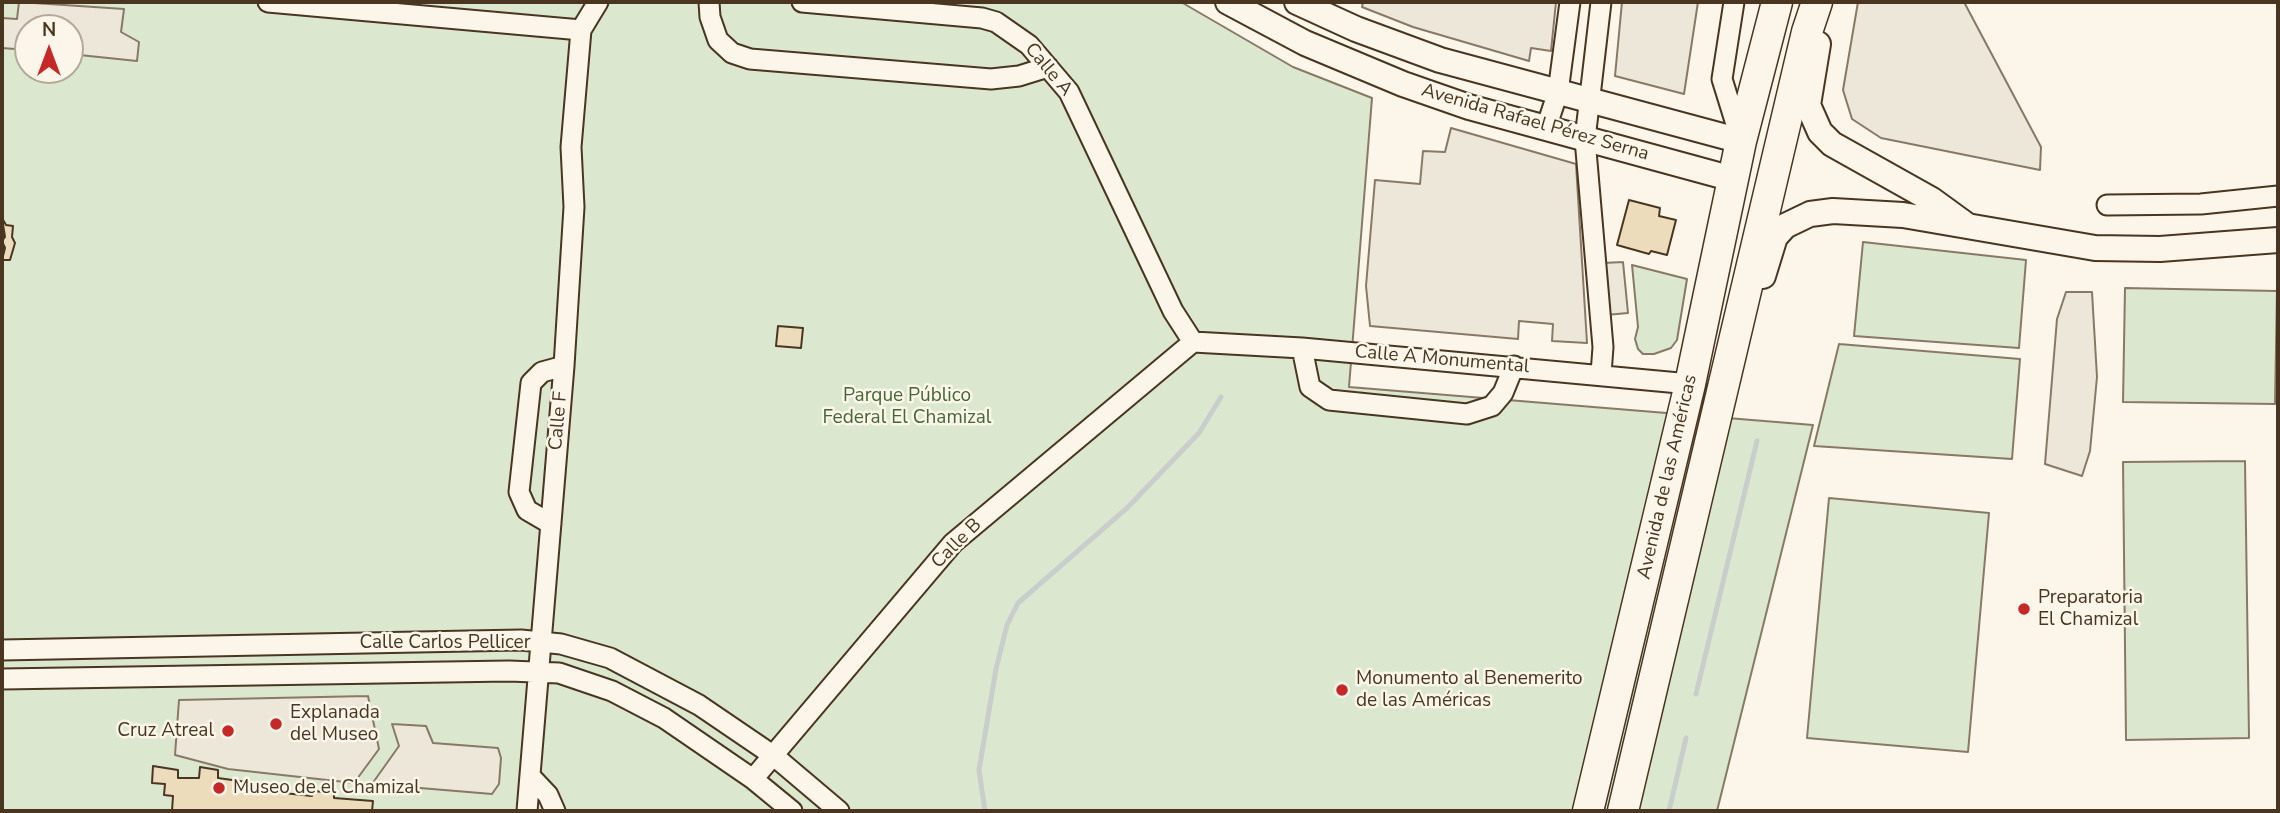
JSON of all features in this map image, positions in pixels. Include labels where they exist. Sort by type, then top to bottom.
[{"type":"highway","name":"Avenida de las Américas","points":[[1623,811],[1725,390],[1807,32],[1817,2]]},
{"type":"highway","name":"Avenida de las Américas","points":[[1588,811],[1690,384],[1772,8]]},
{"type":"highway","points":[[1675,590],[1683,507],[1706,410],[1702,392],[1690,384]]},
{"type":"main road","name":"Avenida Rafael Pérez Serna","points":[[1228,2],[1305,43],[1403,84],[1469,107],[1733,179]]},
{"type":"main road","name":"Avenida Rafael Pérez Serna","points":[[1297,2],[1356,29],[1440,60],[1741,141]]},
{"type":"main road","points":[[1823,2],[1808,95],[1813,122],[1832,144],[1932,200],[1971,228]]},
{"type":"main road","points":[[1725,390],[1740,368],[1775,236],[1795,219],[1833,211],[1868,212],[2095,248],[2160,249],[2278,240]]},
{"type":"street","points":[[268,2],[581,30],[598,2]]},
{"type":"street","points":[[709,2],[710,17],[718,40],[732,53],[750,59],[991,79],[1019,76],[1048,67]]},
{"type":"street","name":"Calle A","points":[[802,2],[996,22],[1029,45],[1069,92],[1172,312],[1193,342]]},
{"type":"street","points":[[1546,128],[1558,92],[1570,2]]},
{"type":"street","points":[[1601,2],[1588,100],[1586,139],[1603,347],[1601,374]]},
{"type":"street","points":[[1734,2],[1722,79],[1741,141]]},
{"type":"street","name":"Calle F","points":[[527,811],[564,366],[574,207],[571,147],[581,30]]},
{"type":"street","points":[[2107,205],[2188,205],[2278,196]]},
{"type":"street","name":"Calle A Monumental","points":[[1193,342],[1302,348],[1690,384]]},
{"type":"street","name":"Calle B","points":[[753,779],[953,543],[1193,342]]},
{"type":"street","points":[[1302,348],[1310,387],[1329,400],[1453,413],[1467,414],[1492,406],[1503,393],[1514,366]]},
{"type":"street","points":[[551,524],[527,510],[519,492],[531,383],[542,372],[564,366]]},
{"type":"street","name":"Calle Carlos Pellicer","points":[[2,650],[542,643],[585,650],[653,678],[699,705],[774,757],[839,811]]},
{"type":"street","name":"Calle Carlos Pellicer","points":[[2,679],[539,672],[581,678],[664,718],[753,779],[792,811]]},
{"type":"street","points":[[531,777],[548,795],[555,811]]},
{"type":"green space","name":"Parque Público Federal El Chamizal","points":[[2,2],[1181,2],[1293,67],[1372,98],[1349,387],[1813,425],[1717,811],[2,811]]},
{"type":"green space","points":[[1863,242],[2026,260],[2019,348],[1854,336]]},
{"type":"green space","points":[[1632,265],[1687,279],[1677,340],[1671,348],[1654,354],[1643,354],[1638,349],[1635,339],[1638,327]]},
{"type":"green space","points":[[2125,288],[2277,291],[2275,404],[2123,402]]},
{"type":"green space","points":[[1839,344],[2020,359],[2012,459],[1814,446]]},
{"type":"green space","points":[[2245,461],[2249,738],[2126,740],[2123,462]]},
{"type":"green space","points":[[1829,498],[1989,513],[1968,752],[1807,738]]},
{"type":"shaded area","points":[[19,2],[124,9],[121,32],[139,42],[137,61],[84,55],[84,14],[18,14]]},
{"type":"shaded area","points":[[1363,2],[1556,2],[1551,51],[1531,48],[1529,61],[1413,27],[1362,7]]},
{"type":"shaded area","points":[[1622,2],[1698,2],[1684,94],[1615,76]]},
{"type":"shaded area","points":[[1858,2],[1964,2],[2041,147],[2040,170],[1881,138],[1852,119],[1843,90]]},
{"type":"shaded area","points":[[2,18],[14,19],[14,49],[2,48]]},
{"type":"shaded area","points":[[1451,128],[1576,164],[1587,343],[1552,341],[1553,324],[1519,321],[1518,339],[1370,326],[1366,286],[1375,180],[1420,184],[1423,151],[1445,152]]},
{"type":"shaded area","points":[[1623,262],[1628,313],[1606,315],[1603,263]]},
{"type":"shaded area","points":[[2066,292],[2092,292],[2097,377],[2090,451],[2082,476],[2045,464],[2057,319]]},
{"type":"shaded area","name":"Explanada del Museo","points":[[368,696],[379,749],[354,783],[228,769],[175,755],[179,700]]},
{"type":"shaded area","points":[[392,724],[426,726],[433,743],[498,748],[501,758],[499,784],[492,794],[372,784],[399,746]]},
{"type":"building","points":[[1629,200],[1660,208],[1659,216],[1676,220],[1667,255],[1651,251],[1649,254],[1617,245]]},
{"type":"building","points":[[2,218],[6,225],[13,226],[12,237],[15,243],[10,260],[2,260],[5,248],[2,241],[5,237]]},
{"type":"building","points":[[778,326],[803,328],[801,348],[776,346]]},
{"type":"building","name":"Museo de el Chamizal","points":[[153,766],[178,770],[178,778],[199,778],[200,767],[218,770],[218,778],[275,786],[274,792],[312,796],[313,791],[334,793],[334,798],[373,801],[372,811],[172,811],[173,796],[164,795],[165,784],[152,783]]},
{"type":"waterway","points":[[985,811],[979,770],[996,669],[1007,625],[1018,603],[1127,508],[1199,433],[1221,397]]},
{"type":"waterway","points":[[1696,694],[1757,441]]},
{"type":"waterway","points":[[1669,811],[1686,738]]},
{"type":"place","name":"Preparatoria El Chamizal","points":[[2024,609]]},
{"type":"place","name":"Monumento al Benemerito de las Américas","points":[[1342,690]]},
{"type":"place","name":"Explanada del Museo","points":[[276,724]]},
{"type":"place","name":"Cruz Atreal","points":[[228,731]]},
{"type":"place","name":"Museo de el Chamizal","points":[[219,788]]}]
